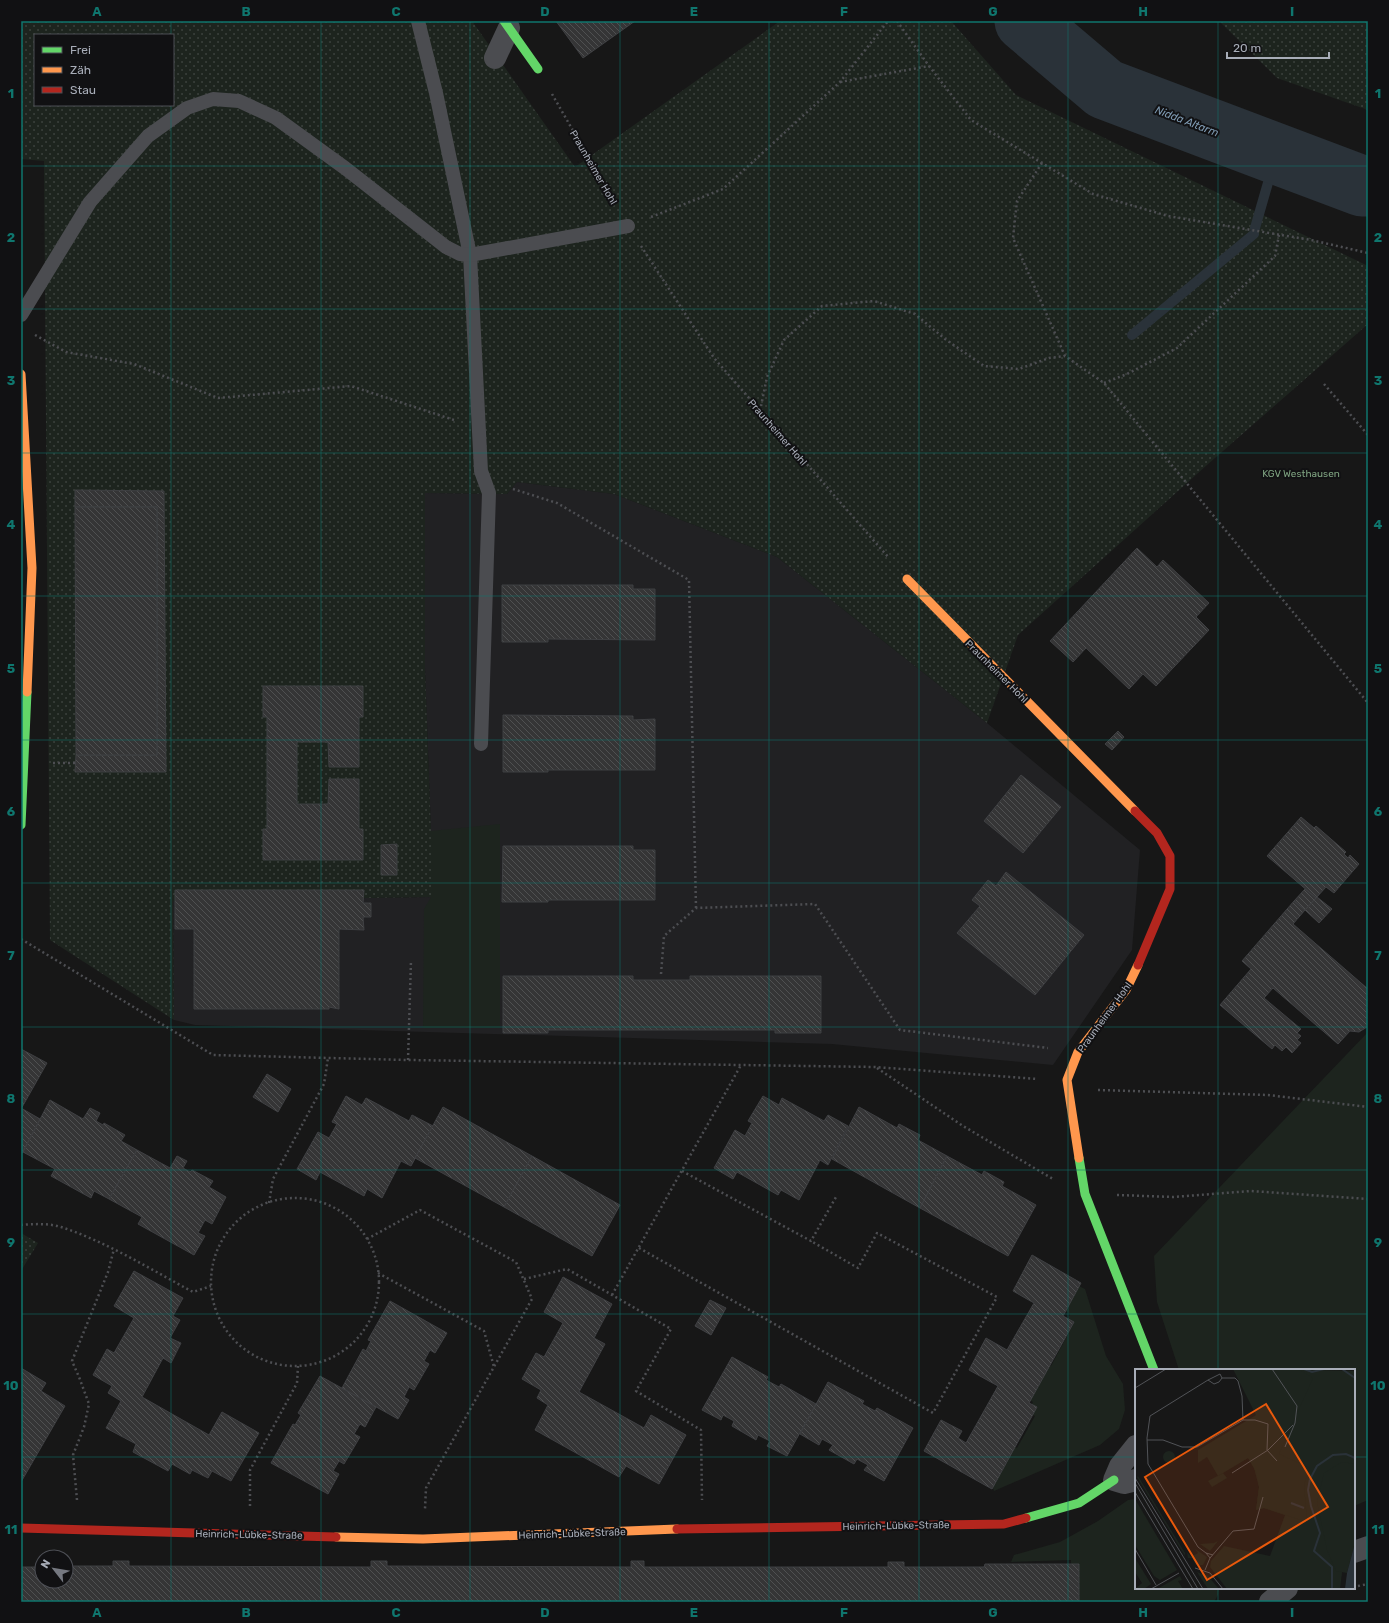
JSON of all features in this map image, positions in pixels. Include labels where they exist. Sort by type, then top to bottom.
[{"type":"street","points":[[495,58],[506,25]]},
{"type":"street","points":[[506,25],[538,69]]},
{"type":"street","points":[[21,374],[32,568],[21,825]]},
{"type":"street","name":"Praunheimer Hohl","points":[[907,579],[1157,832],[1170,856],[1170,889],[1143,956],[1126,990],[1078,1052],[1067,1080]]},
{"type":"street","points":[[1067,1080],[1085,1194],[1154,1369]]},
{"type":"street","name":"Heinrich-Lübke-Straße","points":[[21,1528],[423,1539],[702,1528],[1004,1524],[1079,1503],[1114,1480],[1120,1466],[1135,1447]]},
{"type":"street","points":[[1114,1480],[1124,1483],[1135,1480]]},
{"type":"street","points":[[1355,1552],[1368,1547]]},
{"type":"lane","points":[[418,21],[436,93],[470,255],[481,471],[489,493],[481,744]]},
{"type":"lane","points":[[21,315],[90,202],[148,136],[186,108],[213,99],[239,101],[276,118],[345,168],[446,246],[460,254],[470,255],[628,226]]},
{"type":"path","points":[[628,226],[723,189],[840,82],[888,21]]},
{"type":"path","points":[[897,21],[929,66],[971,120],[1093,194],[1168,216],[1279,235],[1368,253]]},
{"type":"path","points":[[840,82],[929,66]]},
{"type":"path","name":"Praunheimer Hohl","points":[[538,69],[628,226],[714,358],[907,579]]},
{"type":"path","points":[[1042,163],[1017,201],[1012,238],[1064,356],[1104,383],[1368,703]]},
{"type":"path","points":[[1104,383],[1127,374],[1177,348],[1275,256],[1279,235]]},
{"type":"path","points":[[760,412],[768,377],[784,340],[822,306],[874,301],[915,314],[945,339],[984,366],[1019,369],[1049,358],[1064,356]]},
{"type":"path","points":[[32,332],[66,352],[134,364],[218,398],[351,386],[480,428]]},
{"type":"path","points":[[1324,384],[1368,434]]},
{"type":"path","points":[[481,471],[511,489],[557,503],[689,580],[696,908]]},
{"type":"path","points":[[661,974],[664,936],[696,908],[815,904],[900,1030],[1078,1052]]},
{"type":"path","points":[[21,939],[213,1055],[875,1068],[1067,1080]]},
{"type":"path","points":[[408,1060],[411,960]]},
{"type":"path","points":[[268,1203],[273,1179],[324,1084],[328,1058]]},
{"type":"path","points":[[612,1296],[741,1065]]},
{"type":"path","points":[[1095,1090],[1125,1089],[1268,1095],[1368,1107]]},
{"type":"path","points":[[639,1248],[933,1413],[997,1297],[877,1233],[858,1268],[682,1171]]},
{"type":"path","points":[[811,1241],[836,1197]]},
{"type":"path","points":[[287,1199],[306,1199],[324,1204],[341,1212],[355,1224],[367,1239],[374,1255],[378,1272],[379,1291],[375,1308],[368,1325],[357,1339],[344,1351],[328,1360],[311,1365],[298,1366],[275,1364],[258,1358],[243,1348],[230,1336],[220,1321],[214,1304],[211,1286],[212,1268],[217,1251],[226,1235],[238,1221],[252,1210],[268,1203],[287,1199]]},
{"type":"path","points":[[367,1239],[420,1210],[516,1262],[532,1299],[426,1488],[423,1539]]},
{"type":"path","points":[[21,1225],[33,1224],[59,1227],[114,1249],[193,1292],[211,1286]]},
{"type":"path","points":[[80,1530],[73,1455],[84,1427],[89,1404],[80,1377],[72,1361],[108,1272],[114,1249]]},
{"type":"path","points":[[524,1279],[567,1269],[671,1329],[636,1392],[702,1430],[702,1528]]},
{"type":"path","points":[[378,1272],[484,1331],[494,1367]]},
{"type":"path","points":[[250,1534],[250,1470],[297,1383],[298,1366]]},
{"type":"path","points":[[1358,1586],[1368,1584]]},
{"type":"shaded area","points":[[21,21],[472,21],[575,167],[780,21],[951,21],[1016,95],[1368,266],[1368,324],[1207,465],[1018,635],[987,723],[777,557],[614,494],[517,482],[507,494],[425,493],[425,668],[431,831],[431,897],[173,901],[174,1020],[50,940],[44,161],[21,159]]},
{"type":"shaded area","points":[[1219,21],[1368,21],[1368,110],[1277,78]]},
{"type":"shaded area","points":[[517,482],[614,494],[777,557],[987,723],[1140,850],[1132,950],[1053,1065],[832,1044],[195,1025],[174,1020],[173,901],[431,897],[431,831],[425,668],[425,493],[507,494]]},
{"type":"shaded area","points":[[500,824],[500,1028],[423,1028],[424,909],[431,897],[431,831]]},
{"type":"shaded area","points":[[1368,1032],[1368,1500],[1355,1506],[1355,1369],[1179,1369],[1157,1302],[1154,1256]]},
{"type":"shaded area","points":[[21,1233],[38,1243],[21,1271]]},
{"type":"shaded area","points":[[1073,1283],[1085,1289],[1106,1356],[1123,1384],[1125,1410],[1119,1429],[1100,1445],[994,1491],[990,1479],[1010,1444],[1017,1448],[1035,1416],[1027,1412],[1033,1402],[1019,1394],[1038,1360],[1051,1366],[1068,1334],[1062,1330],[1070,1314],[1060,1308]]},
{"type":"shaded area","points":[[1135,1499],[1135,1589],[1219,1589],[1218,1595],[1214,1602],[1071,1602],[1071,1560],[1011,1562],[1014,1555],[1060,1542],[1098,1521],[1128,1500]]},
{"type":"building","points":[[556,21],[635,21],[583,58]]},
{"type":"building","points":[[75,490],[164,491],[166,772],[75,772],[76,755],[157,755],[157,507],[75,507]]},
{"type":"building","points":[[75,507],[157,507],[157,755],[76,755]]},
{"type":"building","points":[[1137,548],[1157,567],[1163,560],[1209,603],[1196,617],[1209,630],[1156,686],[1143,674],[1129,689],[1086,648],[1073,662],[1050,641]]},
{"type":"building","points":[[502,585],[633,585],[633,589],[655,589],[655,640],[548,639],[548,642],[502,642]]},
{"type":"building","points":[[263,686],[363,686],[363,717],[359,717],[359,767],[329,767],[328,742],[297,742],[297,804],[328,804],[329,779],[359,779],[359,829],[363,829],[363,860],[263,860],[263,829],[267,829],[267,717],[263,717]]},
{"type":"building","points":[[503,715],[633,716],[633,720],[655,719],[655,770],[548,770],[548,772],[503,772]]},
{"type":"building","points":[[1118,731],[1124,737],[1112,750],[1105,744]]},
{"type":"building","points":[[1021,775],[1061,807],[1023,853],[984,821]]},
{"type":"building","points":[[1301,817],[1314,828],[1316,826],[1346,852],[1344,854],[1348,858],[1350,855],[1359,864],[1334,893],[1326,887],[1316,898],[1267,856]]},
{"type":"building","points":[[397,844],[397,875],[381,875],[381,845]]},
{"type":"building","points":[[503,846],[633,846],[633,850],[655,850],[655,900],[548,900],[548,902],[502,902]]},
{"type":"building","points":[[1006,872],[1084,935],[1035,995],[957,933],[980,906],[972,900],[988,880],[996,886]]},
{"type":"building","points":[[1305,889],[1316,898],[1305,910],[1294,901]]},
{"type":"building","points":[[175,890],[364,890],[363,903],[371,903],[371,917],[363,917],[364,930],[339,929],[339,1009],[329,1007],[329,1009],[194,1009],[194,929],[175,929]]},
{"type":"building","points":[[1317,897],[1332,909],[1319,923],[1305,910]]},
{"type":"building","points":[[1294,901],[1305,910],[1293,924],[1368,989],[1368,1024],[1367,1027],[1359,1032],[1350,1031],[1338,1044],[1273,988],[1264,998],[1301,1029],[1297,1033],[1301,1036],[1297,1040],[1301,1043],[1292,1053],[1286,1047],[1282,1051],[1275,1045],[1272,1049],[1220,1005],[1251,969],[1242,961]]},
{"type":"building","points":[[503,976],[633,976],[633,980],[690,980],[690,976],[821,976],[821,1033],[775,1033],[775,1030],[548,1030],[548,1033],[503,1033]]},
{"type":"building","points":[[21,1049],[47,1063],[21,1109]]},
{"type":"building","points":[[267,1074],[291,1089],[278,1112],[253,1097]]},
{"type":"building","points":[[346,1096],[362,1105],[366,1098],[409,1121],[412,1115],[433,1126],[411,1166],[401,1161],[382,1198],[367,1189],[364,1196],[320,1172],[316,1180],[297,1169],[318,1132],[329,1138],[337,1124],[332,1122]]},
{"type":"building","points":[[763,1096],[779,1105],[782,1098],[824,1121],[828,1115],[848,1126],[828,1165],[820,1160],[799,1200],[781,1190],[778,1195],[737,1172],[733,1179],[714,1168],[735,1130],[745,1136],[752,1123],[748,1121]]},
{"type":"building","points":[[50,1100],[83,1119],[90,1108],[100,1113],[96,1121],[103,1125],[104,1123],[125,1135],[121,1141],[137,1150],[109,1199],[94,1191],[91,1198],[51,1176],[55,1169],[23,1152]]},
{"type":"building","points":[[443,1107],[532,1156],[504,1207],[415,1158]]},
{"type":"building","points":[[859,1107],[897,1128],[899,1124],[920,1135],[918,1140],[947,1156],[920,1208],[832,1159]]},
{"type":"building","points":[[21,1108],[40,1119],[21,1155]]},
{"type":"building","points":[[137,1150],[170,1168],[177,1156],[187,1161],[183,1168],[190,1172],[192,1170],[213,1181],[209,1187],[226,1197],[212,1224],[205,1220],[198,1233],[205,1236],[194,1255],[138,1224],[142,1217],[109,1199]]},
{"type":"building","points":[[532,1156],[620,1205],[592,1256],[504,1207]]},
{"type":"building","points":[[947,1156],[982,1175],[984,1171],[1004,1182],[1002,1186],[1036,1205],[1008,1256],[920,1208]]},
{"type":"building","points":[[1032,1255],[1081,1283],[1063,1316],[1074,1322],[1029,1403],[1037,1407],[992,1489],[924,1451],[941,1420],[962,1431],[958,1438],[966,1443],[998,1386],[969,1370],[986,1338],[1007,1350],[1034,1303],[1013,1291]]},
{"type":"building","points":[[134,1271],[183,1298],[173,1316],[180,1320],[170,1338],[181,1343],[171,1363],[163,1358],[142,1397],[209,1435],[222,1412],[259,1433],[231,1481],[212,1471],[208,1478],[192,1470],[190,1474],[172,1464],[168,1471],[133,1452],[136,1444],[106,1428],[121,1401],[108,1393],[112,1386],[93,1375],[107,1349],[114,1353],[134,1318],[114,1306]]},
{"type":"building","points":[[563,1277],[612,1304],[594,1338],[605,1344],[579,1392],[644,1428],[651,1415],[686,1435],[659,1484],[626,1466],[619,1477],[535,1430],[548,1405],[537,1398],[541,1390],[522,1379],[536,1353],[544,1357],[563,1323],[544,1312]]},
{"type":"building","points":[[710,1300],[726,1308],[711,1335],[695,1326]]},
{"type":"building","points":[[390,1301],[447,1333],[435,1353],[430,1350],[424,1361],[429,1364],[414,1390],[409,1387],[404,1397],[409,1400],[398,1419],[342,1388],[363,1349],[366,1351],[371,1341],[368,1340]]},
{"type":"building","points":[[732,1357],[768,1377],[766,1380],[779,1387],[781,1384],[816,1404],[787,1456],[767,1446],[770,1441],[758,1435],[756,1440],[732,1426],[734,1421],[723,1415],[721,1420],[702,1410]]},
{"type":"building","points":[[21,1368],[46,1383],[41,1391],[65,1406],[21,1482]]},
{"type":"building","points":[[320,1376],[376,1407],[365,1427],[360,1424],[354,1434],[360,1437],[344,1464],[339,1461],[333,1471],[339,1474],[328,1494],[271,1463],[293,1424],[295,1425],[301,1415],[298,1413]]},
{"type":"building","points":[[828,1382],[864,1401],[862,1404],[875,1411],[877,1408],[913,1428],[884,1481],[864,1470],[868,1465],[857,1459],[854,1464],[829,1450],[833,1445],[822,1439],[819,1445],[800,1434]]},
{"type":"building","points":[[113,1561],[129,1561],[129,1566],[371,1567],[371,1561],[387,1561],[387,1566],[631,1567],[631,1561],[644,1561],[644,1567],[888,1567],[888,1562],[904,1562],[904,1567],[984,1567],[985,1564],[1079,1564],[1079,1602],[21,1602],[21,1567],[34,1567],[34,1589],[74,1589],[74,1566],[113,1566]]},
{"type":"waterway","name":"Nidda Altarm","points":[[1025,21],[1105,89],[1362,186],[1368,186]]},
{"type":"waterway","points":[[1255,228],[1276,155]]},
{"type":"waterway","points":[[1132,335],[1254,234]]},
{"type":"traffic: fast","points":[[504,21],[538,69]]},
{"type":"traffic: fast","points":[[21,825],[27,692]]},
{"type":"traffic: fast","points":[[1079,1158],[1085,1194],[1154,1369]]},
{"type":"traffic: fast","points":[[1026,1518],[1079,1503],[1114,1480]]},
{"type":"traffic: slow","points":[[21,374],[32,568],[27,692]]},
{"type":"traffic: slow","points":[[907,579],[1135,811]]},
{"type":"traffic: slow","points":[[1079,1158],[1067,1080],[1078,1052],[1126,990],[1138,965]]},
{"type":"traffic: slow","points":[[336,1537],[423,1539],[677,1529]]},
{"type":"traffic: jam","points":[[1135,811],[1157,833],[1170,856],[1170,889],[1138,965]]},
{"type":"traffic: jam","points":[[677,1529],[1004,1524],[1026,1518]]},
{"type":"traffic: jam","points":[[21,1528],[336,1537]]},
{"type":"park label","name":"KGV Westhausen","points":[[1301,473]]}]
